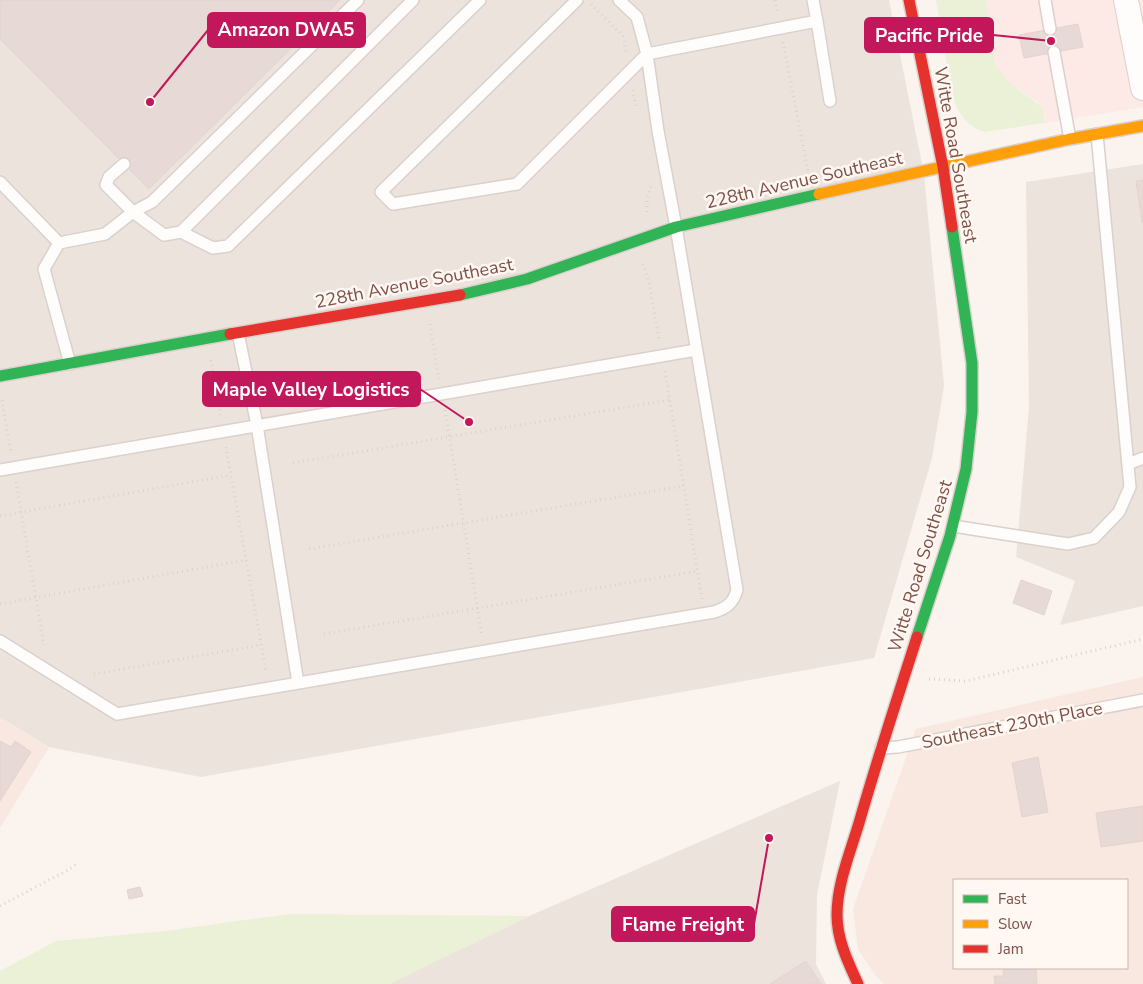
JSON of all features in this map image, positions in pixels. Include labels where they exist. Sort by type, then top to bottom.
[{"type":"street","name":"Witte Road Southeast","points":[[858,984],[843,951],[838,929],[838,903],[845,869],[881,748],[953,526],[966,469],[972,412],[972,363],[943,167],[909,0]]},
{"type":"street","points":[[1126,0],[1138,39],[1143,88]]},
{"type":"street","name":"228th Avenue Southeast","points":[[0,376],[208,338],[474,293],[527,279],[676,227],[1070,139],[1143,126]]},
{"type":"lane","points":[[70,364],[44,269],[59,243],[105,234],[133,212],[152,202],[358,0]]},
{"type":"lane","points":[[124,164],[109,177],[106,185],[133,212],[164,235],[181,232],[413,0]]},
{"type":"lane","points":[[181,232],[213,248],[228,246],[480,0]]},
{"type":"lane","points":[[577,0],[381,192],[393,204],[517,184],[647,54],[817,21]]},
{"type":"lane","points":[[0,641],[117,714],[705,614],[723,609],[730,604],[736,590],[676,227],[658,130],[647,54],[637,17],[619,0]]},
{"type":"lane","points":[[813,0],[830,101]]},
{"type":"lane","points":[[1045,0],[1050,29]]},
{"type":"lane","points":[[1054,52],[1070,139]]},
{"type":"lane","points":[[953,526],[1068,544],[1094,538],[1119,512],[1130,488],[1097,134]]},
{"type":"lane","points":[[0,182],[59,243]]},
{"type":"lane","points":[[238,333],[257,425],[298,683]]},
{"type":"lane","points":[[0,470],[696,350]]},
{"type":"lane","points":[[1128,464],[1143,458]]},
{"type":"lane","name":"Southeast 230th Place","points":[[881,748],[898,747],[1143,700]]},
{"type":"path","points":[[588,0],[623,36],[637,111]]},
{"type":"path","points":[[775,0],[813,195]]},
{"type":"path","points":[[649,178],[651,188],[646,209],[651,236]]},
{"type":"path","points":[[634,242],[650,282],[705,614]]},
{"type":"path","points":[[426,301],[484,651]]},
{"type":"path","points":[[208,338],[268,688]]},
{"type":"path","points":[[2,396],[44,645]]},
{"type":"path","points":[[293,463],[669,400]]},
{"type":"path","points":[[0,516],[231,475]]},
{"type":"path","points":[[309,549],[684,486]]},
{"type":"path","points":[[0,604],[246,560]]},
{"type":"path","points":[[324,634],[698,571]]},
{"type":"path","points":[[904,678],[966,681],[1143,639]]},
{"type":"path","points":[[94,674],[261,645]]},
{"type":"path","points":[[0,906],[78,863]]},
{"type":"shaded area","points":[[0,0],[889,0],[924,174],[944,386],[932,458],[874,658],[201,777],[49,747],[0,717]]},
{"type":"shaded area","points":[[987,0],[1143,0],[1143,107],[1044,123],[1045,115],[1038,102],[1010,83],[996,66],[990,43]]},
{"type":"shaded area","points":[[1143,164],[1143,606],[1060,625],[1075,581],[1016,557],[1029,407],[1026,182]]},
{"type":"shaded area","points":[[1143,677],[1143,984],[884,984],[875,975],[858,949],[853,909],[916,729]]},
{"type":"shaded area","points":[[0,717],[49,747],[0,828]]},
{"type":"shaded area","points":[[840,781],[817,895],[816,964],[826,984],[389,984],[529,916]]},
{"type":"green space","points":[[936,0],[987,0],[990,43],[996,66],[1010,83],[1041,106],[1044,111],[1044,123],[985,132],[973,126],[964,118],[957,108],[952,95]]},
{"type":"green space","points":[[290,914],[529,916],[389,984],[0,984],[0,971],[56,941],[165,931]]},
{"type":"building","points":[[0,0],[340,0],[149,189],[0,39]]},
{"type":"building","points":[[1078,24],[1083,47],[1024,58],[1019,35]]},
{"type":"building","points":[[1143,180],[1143,221],[1142,222],[1136,181]]},
{"type":"building","points":[[1021,580],[1052,591],[1044,615],[1013,603]]},
{"type":"building","points":[[0,741],[11,747],[15,741],[31,752],[0,801]]},
{"type":"building","points":[[1038,757],[1048,812],[1022,817],[1012,763]]},
{"type":"building","points":[[1143,806],[1143,841],[1101,847],[1096,813]]},
{"type":"building","points":[[140,887],[143,896],[129,899],[127,890]]},
{"type":"building","points":[[806,961],[821,984],[770,984]]},
{"type":"building","points":[[1003,969],[1036,969],[1037,984],[995,984],[994,976],[1004,976]]},
{"type":"traffic: fast","points":[[460,295],[527,279],[676,227],[819,194]]},
{"type":"traffic: fast","points":[[917,637],[950,536],[966,469],[972,412],[972,363],[952,227]]},
{"type":"traffic: fast","points":[[0,376],[230,334]]},
{"type":"traffic: slow","points":[[819,194],[1070,139],[1143,126]]},
{"type":"traffic: jam","points":[[909,0],[943,167],[952,227]]},
{"type":"traffic: jam","points":[[230,334],[460,295]]},
{"type":"traffic: jam","points":[[858,984],[844,951],[837,924],[839,892],[848,857],[917,637]]},
{"type":"place","name":"Pacific Pride","points":[[1051,41]]},
{"type":"place","name":"Amazon DWA5","points":[[150,102]]},
{"type":"place","name":"Maple Valley Logistics","points":[[469,422]]},
{"type":"place","name":"Flame Freight","points":[[769,838]]}]
